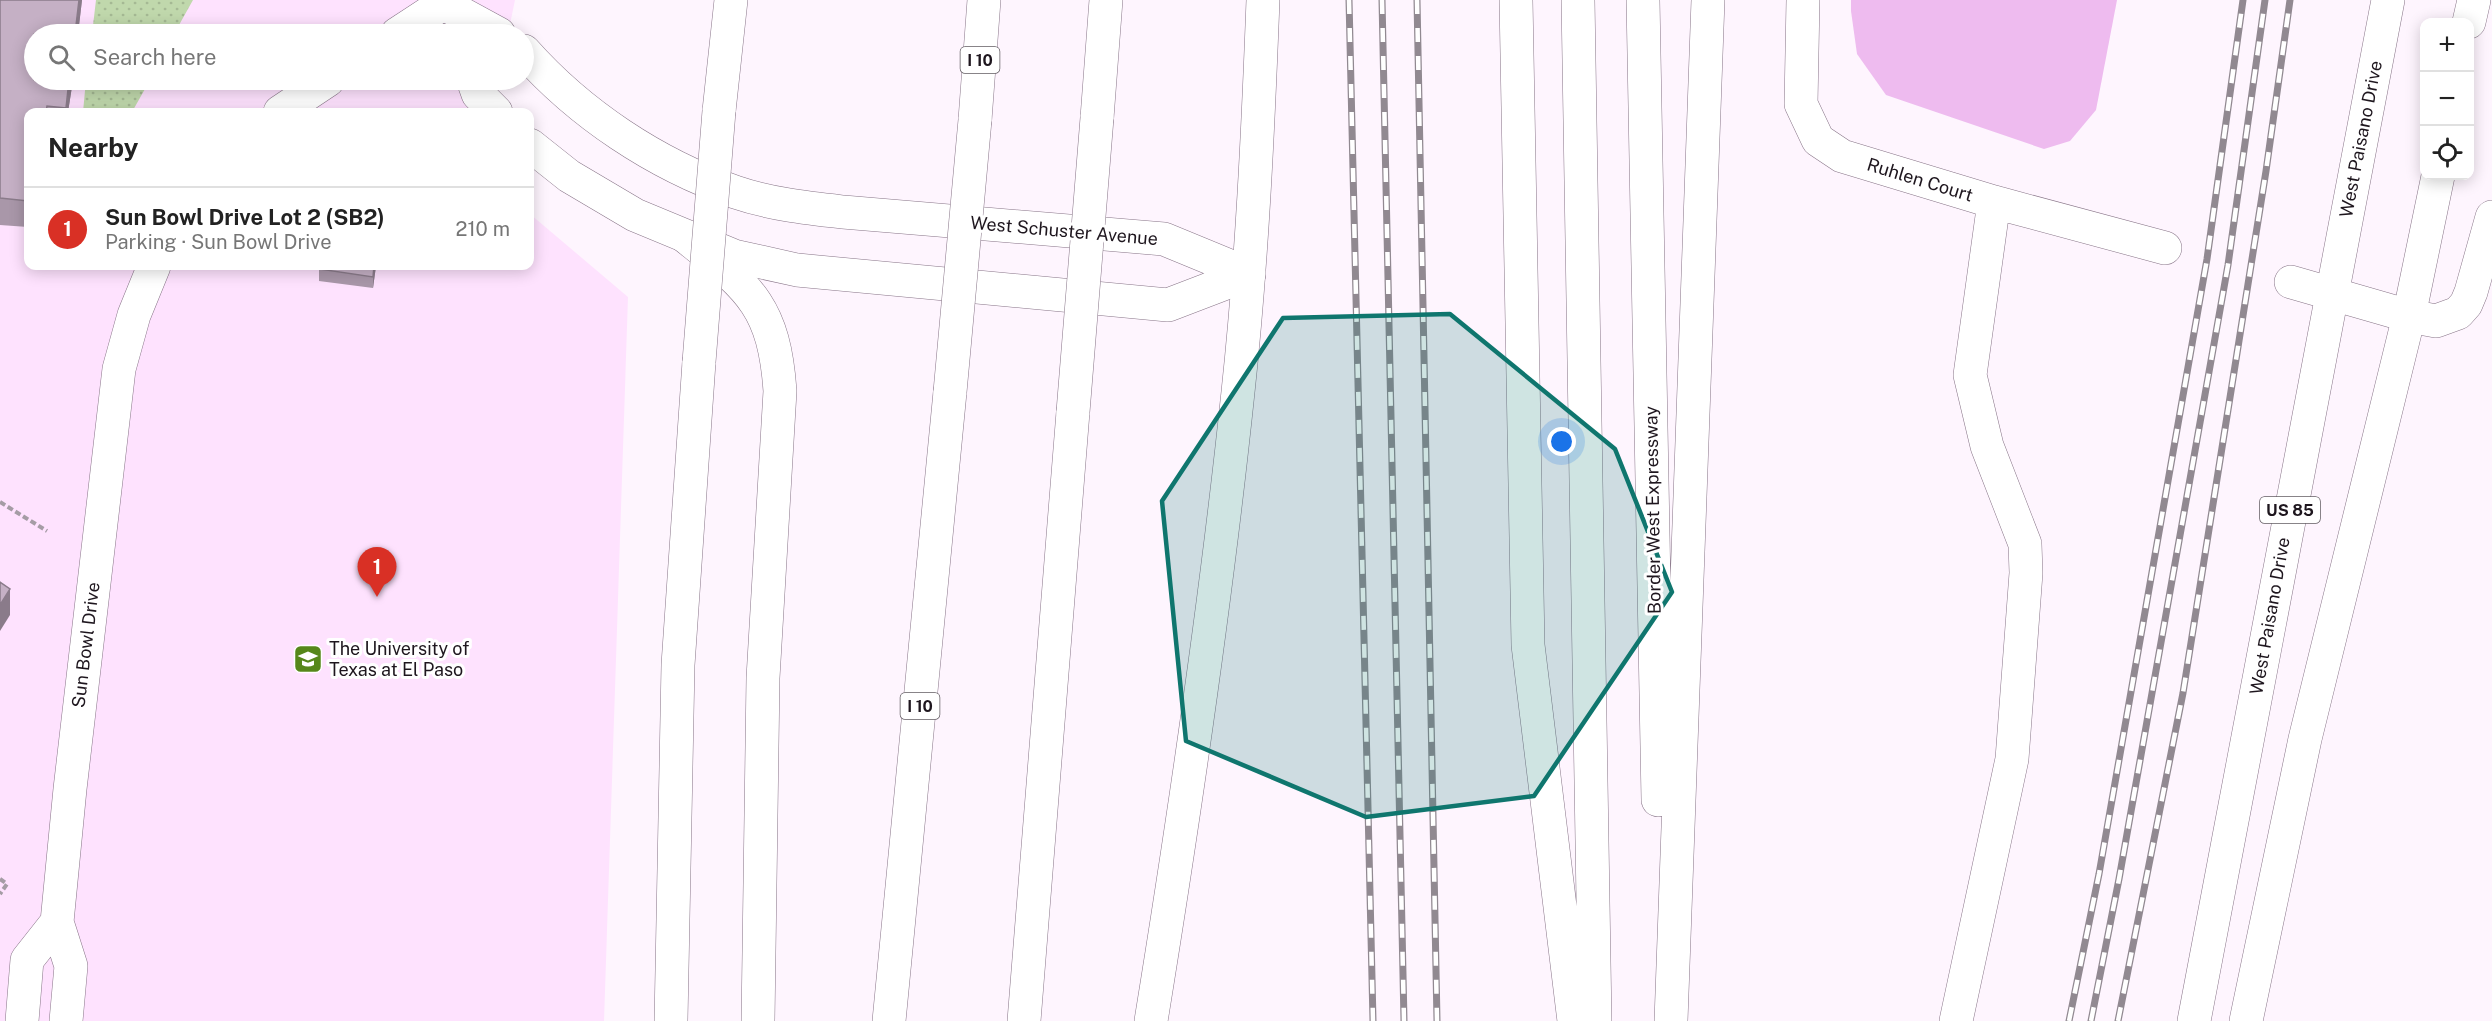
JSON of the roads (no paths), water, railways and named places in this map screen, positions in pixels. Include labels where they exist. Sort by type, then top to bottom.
[{"type":"main road","points":[[671,1021],[678,665],[719,111],[731,0]]},
{"type":"main road","name":"I 10","points":[[889,1021],[950,392],[984,0]]},
{"type":"main road","points":[[1024,1021],[1107,0]]},
{"type":"main road","points":[[1151,1021],[1174,875],[1238,391],[1256,170],[1263,0]]},
{"type":"main road","points":[[1516,0],[1528,645],[1574,1021]]},
{"type":"main road","points":[[1578,0],[1595,1021]]},
{"type":"main road","name":"Border West Expressway","points":[[1643,0],[1662,1021]]},
{"type":"main road","points":[[1671,1021],[1708,0]]},
{"type":"main road","name":"Ruhlen Court","points":[[1803,0],[1801,104],[1818,140],[1842,156],[1994,202],[2165,248]]},
{"type":"main road","name":"West Paisano Drive","points":[[2194,1021],[2388,0]]},
{"type":"main road","points":[[2470,18],[2474,0]]},
{"type":"main road","points":[[412,24],[445,1]]},
{"type":"main road","points":[[445,1],[453,24]]},
{"type":"main road","points":[[445,1],[483,24]]},
{"type":"main road","name":"West Schuster Avenue","points":[[534,63],[576,102],[609,127],[665,161],[737,193],[843,212],[1164,238],[1249,274]]},
{"type":"main road","points":[[286,108],[313,90]]},
{"type":"main road","points":[[477,90],[492,108]]},
{"type":"main road","points":[[534,148],[569,176],[635,215],[734,256],[797,270],[1168,305],[1249,274]]},
{"type":"main road","points":[[2246,1021],[2305,739],[2409,316],[2437,180]]},
{"type":"main road","points":[[1956,1021],[2012,759],[2026,573],[2025,544],[1987,446],[1970,375],[1994,202]]},
{"type":"main road","points":[[2291,282],[2409,316],[2436,321],[2458,313],[2466,304],[2472,292],[2492,217]]},
{"type":"main road","points":[[686,237],[750,292],[763,312],[779,367],[780,390],[763,678],[758,1021]]},
{"type":"main road","name":"Sun Bowl Drive","points":[[57,922],[73,760],[119,369],[134,315],[152,270]]},
{"type":"main road","points":[[22,1021],[27,960],[57,922]]},
{"type":"main road","points":[[57,922],[71,966],[66,1021]]},
{"type":"railway","points":[[1349,0],[1373,1021]]},
{"type":"railway","points":[[1382,0],[1404,1021]]},
{"type":"railway","points":[[1417,0],[1437,1021]]},
{"type":"railway","points":[[2069,1021],[2099,874],[2207,259],[2243,0]]},
{"type":"railway","points":[[2091,1021],[2119,879],[2228,265],[2265,0]]},
{"type":"railway","points":[[2118,1021],[2183,693],[2266,171],[2290,0]]},
{"type":"place","name":"Sun Bowl Drive Lot 2 (SB2)","points":[[377,597]]},
{"type":"place","name":"The University of Texas at El Paso","points":[[308,659]]}]
